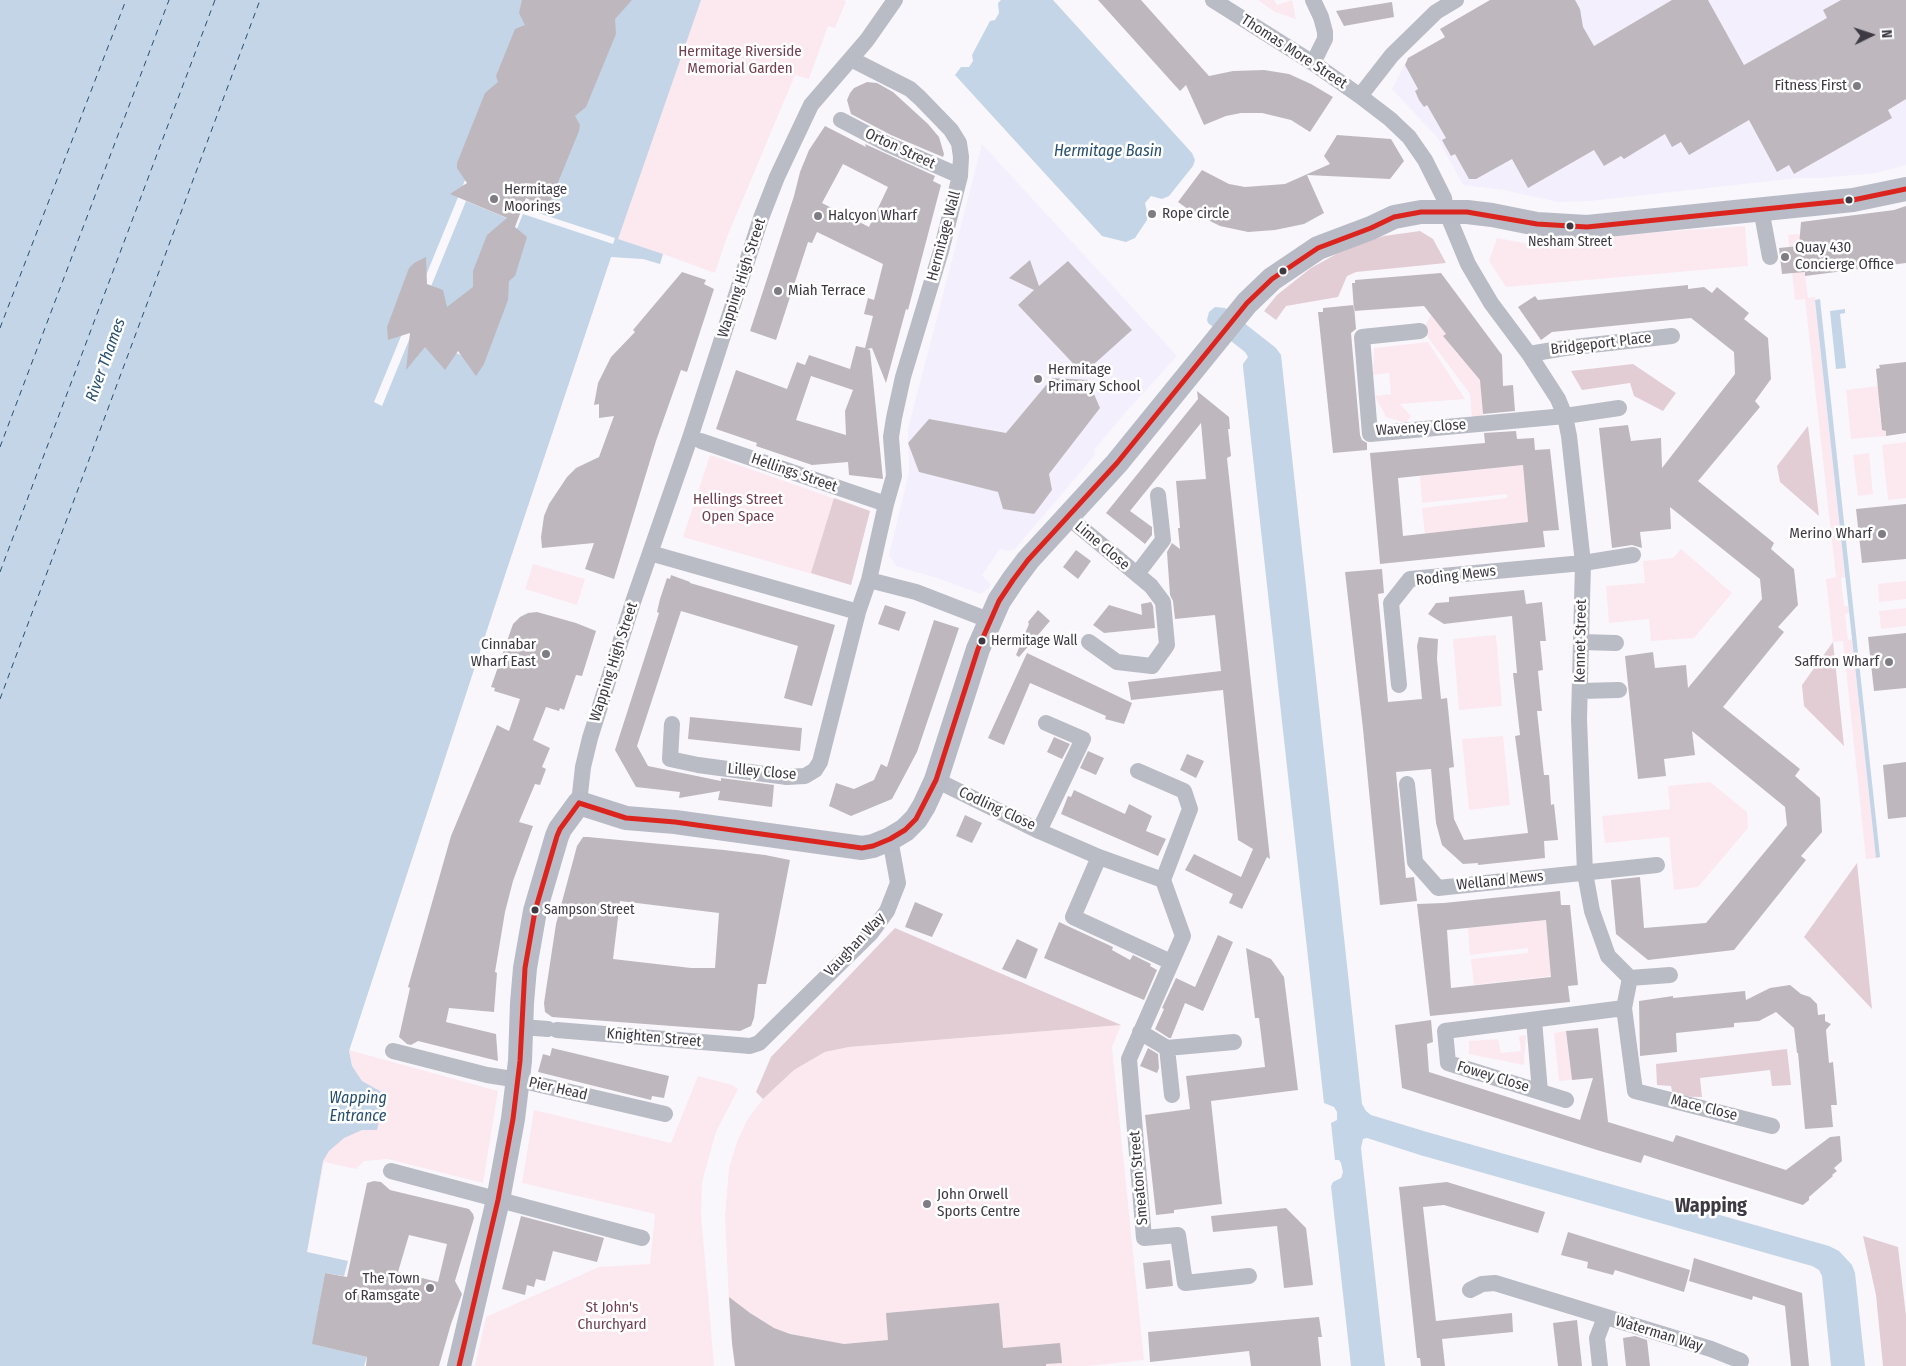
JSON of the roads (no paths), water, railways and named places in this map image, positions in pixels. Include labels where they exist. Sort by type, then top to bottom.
[{"type":"street","name":"Wapping High Street","points":[[459,1366],[498,1200],[519,1080],[522,1003],[529,940],[542,885],[560,829],[579,803],[583,768],[590,738],[761,218],[811,105],[867,40],[896,0]]},
{"type":"street","name":"Thomas More Street","points":[[1214,0],[1313,63],[1360,96],[1392,55],[1436,12],[1456,0]]},
{"type":"street","points":[[1313,0],[1321,17],[1325,32],[1324,39],[1313,63]]},
{"type":"street","name":"Hermitage Wall","points":[[851,59],[910,89],[951,130],[959,143],[961,157],[960,176],[941,252],[894,418],[891,437],[894,476],[869,580]]},
{"type":"street","name":"Kennet Street","points":[[1360,96],[1390,119],[1409,137],[1429,168],[1444,198],[1446,211],[1468,264],[1482,289],[1529,354],[1558,399],[1565,416],[1577,494],[1583,562],[1579,719],[1585,873],[1592,911],[1608,956],[1630,978]]},
{"type":"street","name":"Orton Street","points":[[841,120],[888,144],[960,176]]},
{"type":"street","points":[[579,803],[626,818],[675,822],[862,848],[890,839],[905,830],[916,819],[936,780],[978,649],[991,619],[999,602],[1028,560],[1117,462],[1222,335],[1246,303],[1272,279],[1318,248],[1371,228],[1394,216],[1421,212],[1446,211],[1492,215],[1551,226],[1587,227],[1853,200],[1906,189]]},
{"type":"street","points":[[1761,209],[1770,257]]},
{"type":"street","name":"Waveney Close","points":[[1420,332],[1362,337],[1370,434],[1565,416]]},
{"type":"street","name":"Bridgeport Place","points":[[1529,354],[1672,336]]},
{"type":"street","points":[[1565,416],[1619,408]]},
{"type":"street","name":"Hellings Street","points":[[701,442],[886,504]]},
{"type":"street","name":"Lime Close","points":[[1137,574],[1163,540],[1158,495]]},
{"type":"street","name":"Lime Close","points":[[1068,517],[1151,586],[1163,602],[1167,645],[1152,666],[1117,662],[1089,642]]},
{"type":"street","points":[[650,553],[858,612]]},
{"type":"street","name":"Roding Mews","points":[[1399,685],[1391,603],[1410,579],[1583,562],[1633,555]]},
{"type":"street","points":[[869,580],[916,592],[978,616],[991,619]]},
{"type":"street","name":"Lilley Close","points":[[672,724],[670,759],[698,765],[787,777],[805,776],[816,770],[820,762],[858,612],[869,580]]},
{"type":"street","points":[[1581,642],[1616,644]]},
{"type":"street","points":[[1580,691],[1619,690]]},
{"type":"street","name":"Codling Close","points":[[936,780],[1039,832],[1083,738],[1046,723]]},
{"type":"street","points":[[1039,832],[1099,857],[1163,880],[1190,809],[1184,791],[1138,771]]},
{"type":"street","name":"Welland Mews","points":[[1407,784],[1415,862],[1438,888],[1585,873]]},
{"type":"street","name":"Vaughan Way","points":[[750,1046],[759,1043],[871,933],[887,911],[898,883],[890,839]]},
{"type":"street","points":[[1099,857],[1073,918],[1171,962]]},
{"type":"street","points":[[1585,873],[1657,865]]},
{"type":"street","name":"Smeaton Street","points":[[1163,880],[1183,936],[1129,1059],[1144,1238],[1178,1235],[1185,1283],[1249,1276]]},
{"type":"street","points":[[1624,1008],[1630,978],[1670,975]]},
{"type":"street","name":"Fowey Close","points":[[1566,1100],[1448,1063],[1446,1031],[1624,1008]]},
{"type":"street","name":"Mace Close","points":[[1624,1008],[1635,1091],[1772,1126]]},
{"type":"street","name":"Fowey Close","points":[[1534,1020],[1540,1092]]},
{"type":"street","name":"Knighten Street","points":[[521,1027],[750,1046]]},
{"type":"street","points":[[1140,1032],[1167,1048],[1234,1042]]},
{"type":"street","points":[[1167,1048],[1172,1095]]},
{"type":"street","name":"Pier Head","points":[[393,1051],[487,1075],[519,1080],[665,1114]]},
{"type":"street","points":[[391,1171],[642,1238]]},
{"type":"street","name":"Waterman Way","points":[[1470,1290],[1482,1284],[1495,1283],[1711,1349],[1741,1361]]},
{"type":"street","name":"Waterman Way","points":[[1600,1366],[1597,1338],[1605,1318]]},
{"type":"water","points":[[0,0],[701,0],[618,239],[663,254],[660,264],[643,259],[611,257],[349,1051],[352,1066],[362,1081],[385,1094],[377,1130],[362,1130],[344,1138],[329,1151],[323,1161],[307,1252],[348,1261],[344,1276],[325,1273],[313,1344],[367,1357],[364,1366],[0,1366]]},
{"type":"water","name":"Hermitage Basin","points":[[1001,0],[1053,0],[1192,153],[1195,160],[1193,166],[1169,196],[1162,199],[1151,196],[1145,203],[1147,220],[1135,238],[1126,242],[1102,236],[955,75],[961,67],[969,67],[973,61],[972,55],[990,21],[995,20],[999,13],[998,3]]},
{"type":"water","points":[[1820,299],[1880,857],[1876,858],[1815,300]]},
{"type":"water","points":[[1215,307],[1225,308],[1276,348],[1281,355],[1362,1104],[1366,1111],[1371,1115],[1427,1132],[1829,1246],[1839,1251],[1852,1265],[1855,1273],[1865,1366],[1831,1366],[1822,1276],[1819,1270],[1812,1266],[1420,1155],[1367,1138],[1363,1139],[1361,1148],[1385,1366],[1351,1366],[1331,1186],[1333,1182],[1341,1178],[1343,1172],[1339,1160],[1335,1160],[1331,1123],[1337,1120],[1337,1112],[1334,1107],[1324,1103],[1243,367],[1248,357],[1245,352],[1208,323],[1209,312]]},
{"type":"water","points":[[1845,309],[1845,313],[1840,314],[1846,368],[1836,369],[1830,311]]},
{"type":"place","name":"Fitness First","points":[[1857,86]]},
{"type":"place","name":"Hermitage Moorings","points":[[494,199]]},
{"type":"place","name":"Rope circle","points":[[1152,214]]},
{"type":"place","name":"Halcyon Wharf","points":[[818,216]]},
{"type":"place","name":"Nesham Street","points":[[1570,226]]},
{"type":"place","name":"Quay 430 Concierge Office","points":[[1785,257]]},
{"type":"place","name":"Miah Terrace","points":[[778,291]]},
{"type":"place","name":"Hermitage Primary School","points":[[1038,379]]},
{"type":"place","name":"Merino Wharf","points":[[1882,534]]},
{"type":"place","name":"Hermitage Wall","points":[[982,641]]},
{"type":"place","name":"Cinnabar Wharf East","points":[[546,654]]},
{"type":"place","name":"Saffron Wharf","points":[[1889,662]]},
{"type":"place","name":"Sampson Street","points":[[535,910]]},
{"type":"place","name":"John Orwell Sports Centre","points":[[927,1204]]},
{"type":"place","name":"The Town of Ramsgate","points":[[430,1288]]},
{"type":"district","name":"Wapping","points":[[1711,1206]]},
{"type":"park label","name":"Hermitage Riverside Memorial Garden","points":[[740,60]]},
{"type":"park label","name":"Hellings Street Open Space","points":[[738,508]]},
{"type":"park label","name":"St John's Churchyard","points":[[612,1316]]},
{"type":"water label","name":"River Thames","points":[[106,360]]},
{"type":"water label","name":"Wapping Entrance","points":[[358,1108]]}]
